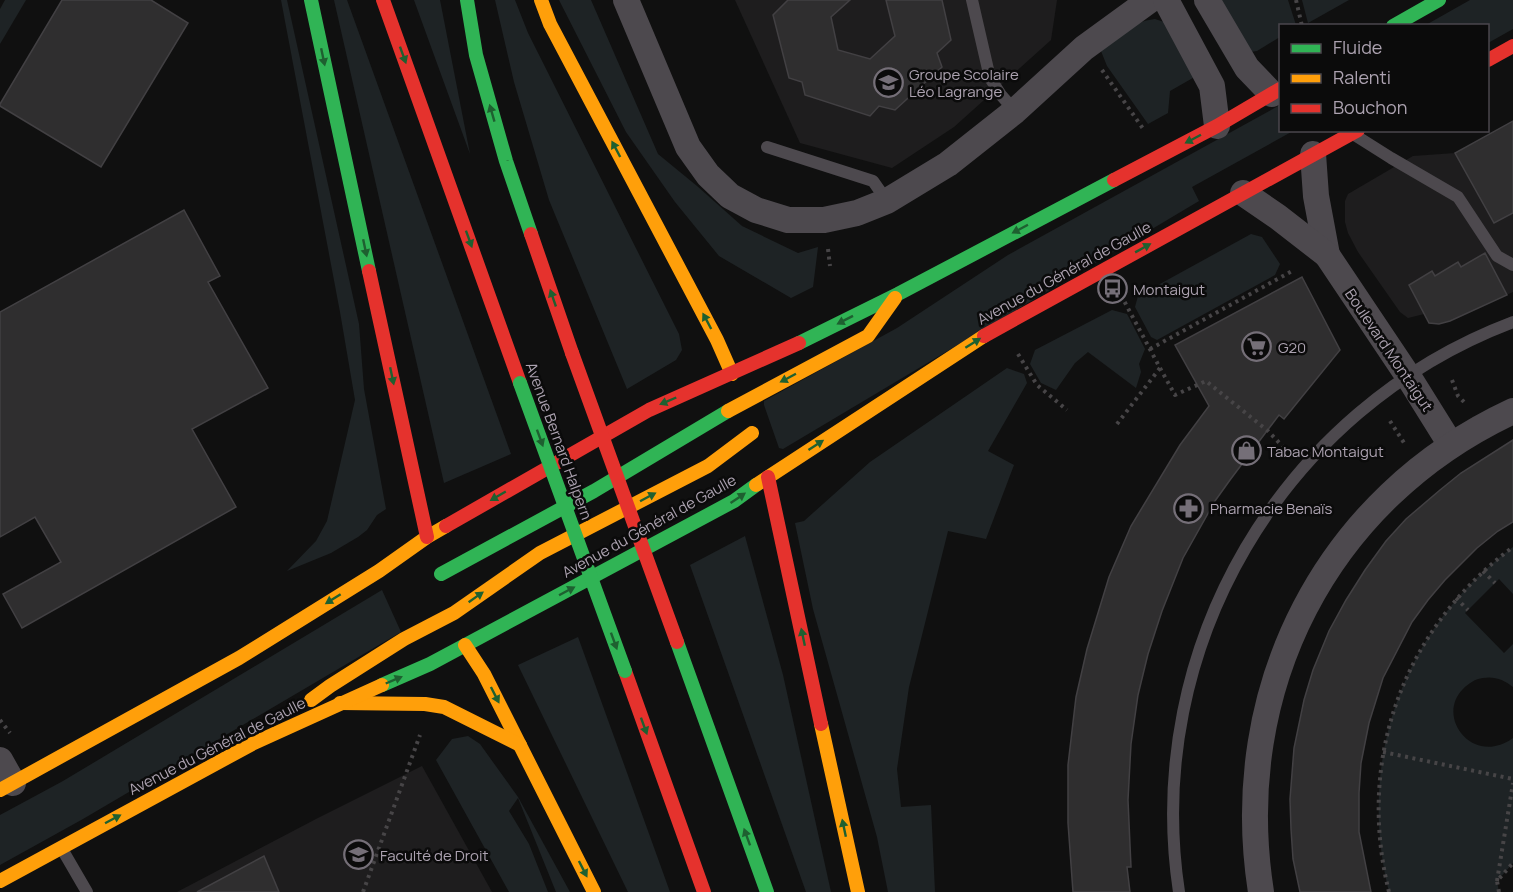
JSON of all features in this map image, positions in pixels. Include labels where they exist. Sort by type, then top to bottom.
[{"type":"main road","points":[[311,0],[429,542]]},
{"type":"main road","name":"Avenue Bernard Halpern","points":[[383,0],[704,892]]},
{"type":"main road","points":[[467,0],[476,55],[506,161],[572,353],[767,892]]},
{"type":"main road","points":[[541,0],[550,24],[717,340],[744,409]]},
{"type":"main road","points":[[1397,24],[1439,0]]},
{"type":"main road","points":[[1489,59],[1513,46]]},
{"type":"main road","points":[[252,744],[330,686],[404,639],[458,624],[540,553],[708,466],[776,354],[898,294],[1217,126],[1276,92]]},
{"type":"main road","name":"Avenue du Général de Gaulle","points":[[0,881],[252,744],[420,669],[458,624],[734,501],[766,472],[987,334],[1355,132]]},
{"type":"main road","points":[[441,574],[744,409],[868,336],[898,294]]},
{"type":"main road","points":[[6,787],[239,658],[649,410],[744,409]]},
{"type":"main road","points":[[766,472],[858,892]]},
{"type":"main road","points":[[458,624],[594,892]]},
{"type":"main road","points":[[340,703],[425,704],[444,707],[520,745]]},
{"type":"street","points":[[626,0],[688,147],[708,175],[730,196],[756,210],[788,220],[824,220],[857,213],[887,201],[948,164],[1016,111],[1084,48],[1150,0]]},
{"type":"street","points":[[1166,0],[1212,86],[1217,126]]},
{"type":"street","points":[[1207,0],[1247,68],[1276,92]]},
{"type":"street","name":"Boulevard Montaigut","points":[[1313,154],[1316,196],[1327,255]]},
{"type":"street","name":"Boulevard Montaigut","points":[[1244,193],[1327,255],[1451,445]]},
{"type":"street","points":[[1261,892],[1254,826],[1259,749],[1265,715],[1277,674],[1307,603],[1350,538],[1403,482],[1451,445],[1513,411]]},
{"type":"street","points":[[2,748],[6,787]]},
{"type":"lane","points":[[972,0],[990,78],[1001,95],[1016,111]]},
{"type":"lane","points":[[1355,132],[1391,158],[1458,197],[1497,256],[1513,265]]},
{"type":"lane","points":[[767,147],[873,181],[887,201]]},
{"type":"lane","points":[[1179,892],[1172,828],[1173,788],[1183,707],[1206,629],[1222,591],[1251,537],[1306,464],[1349,421],[1408,376],[1449,351],[1513,322]]},
{"type":"lane","points":[[61,847],[87,892]]},
{"type":"path","points":[[1296,0],[1302,24]]},
{"type":"path","points":[[1101,69],[1146,133]]},
{"type":"path","points":[[826,241],[830,266]]},
{"type":"path","points":[[1150,349],[1294,270]]},
{"type":"path","points":[[1121,296],[1175,395],[1206,381],[1268,431],[1290,454]]},
{"type":"path","points":[[1018,354],[1037,385],[1067,410]]},
{"type":"path","points":[[1117,424],[1160,368]]},
{"type":"path","points":[[1452,380],[1458,396],[1472,409]]},
{"type":"path","points":[[1390,421],[1408,451]]},
{"type":"path","points":[[1389,892],[1379,836],[1379,780],[1392,716],[1408,673],[1426,640],[1456,598],[1483,571],[1513,547]]},
{"type":"path","points":[[1483,571],[1495,583]]},
{"type":"path","points":[[1456,598],[1468,610]]},
{"type":"path","points":[[0,720],[10,733],[2,748]]},
{"type":"path","points":[[363,892],[423,726]]},
{"type":"path","points":[[1383,752],[1513,779]]},
{"type":"path","points":[[1499,892],[1497,881],[1513,783]]},
{"type":"path","points":[[1497,881],[1513,863]]},
{"type":"shaded area","points":[[5,0],[26,0],[0,44],[0,9]]},
{"type":"shaded area","points":[[281,0],[287,0],[359,324],[364,389],[386,509],[377,515],[367,530],[358,537],[331,553],[287,571],[316,541],[327,521],[355,400]]},
{"type":"shaded area","points":[[334,0],[347,0],[511,454],[444,483]]},
{"type":"shaded area","points":[[414,0],[440,0],[470,154]]},
{"type":"shaded area","points":[[495,0],[515,0],[528,33],[679,334],[682,350],[676,360],[627,389],[549,200],[514,82]]},
{"type":"shaded area","points":[[559,0],[591,0],[658,154],[742,226],[798,253],[818,247],[813,287],[791,298],[719,256],[675,202],[626,132]]},
{"type":"shaded area","name":"Groupe Scolaire Léo Lagrange","points":[[735,0],[1057,0],[1051,40],[954,127],[892,168],[800,143]]},
{"type":"shaded area","points":[[1218,0],[1288,0],[1296,24],[1279,24],[1279,38],[1257,51],[1250,52]]},
{"type":"shaded area","points":[[1302,0],[1349,0],[1308,23]]},
{"type":"shaded area","points":[[1470,0],[1513,0],[1513,29],[1489,42],[1489,24],[1428,24]]},
{"type":"shaded area","points":[[1155,19],[1164,22],[1198,75],[1170,91],[1168,113],[1148,124],[1107,66],[1101,51],[1132,26]]},
{"type":"shaded area","points":[[1279,106],[1279,132],[1291,132],[1192,187],[1199,201],[783,449],[779,448],[764,401],[897,328],[1008,255]]},
{"type":"shaded area","points":[[1513,121],[1513,292],[1439,324],[1429,323],[1424,314],[1408,318],[1400,312],[1358,252],[1348,233],[1345,222],[1345,201],[1348,194],[1413,156],[1455,153]]},
{"type":"shaded area","points":[[1251,234],[1262,237],[1280,264],[1275,275],[1157,340],[1151,337],[1135,307],[1138,296]]},
{"type":"shaded area","points":[[1112,310],[1127,314],[1145,349],[1139,364],[1141,372],[1136,388],[1088,352],[1075,363],[1056,390],[1041,383],[1030,364],[1035,350]]},
{"type":"shaded area","points":[[1007,368],[1024,374],[1027,383],[988,451],[1014,465],[986,539],[948,531],[909,687],[897,769],[901,807],[931,805],[935,892],[888,892],[877,837],[813,609],[795,523],[804,521],[870,462]]},
{"type":"shaded area","points":[[745,536],[783,675],[831,892],[806,892],[690,565]]},
{"type":"shaded area","points":[[1513,547],[1513,594],[1499,579],[1465,613],[1504,653],[1513,644],[1513,687],[1495,678],[1475,680],[1463,689],[1455,700],[1453,713],[1456,724],[1472,743],[1484,747],[1498,745],[1513,738],[1513,863],[1497,881],[1499,892],[1389,892],[1380,842],[1379,794],[1385,746],[1397,700],[1417,657],[1443,617],[1475,580]]},
{"type":"shaded area","points":[[382,590],[401,632],[83,819],[0,865],[0,815],[63,781]]},
{"type":"shaded area","points":[[578,637],[670,892],[628,892],[518,665]]},
{"type":"shaded area","points":[[468,736],[480,744],[518,797],[570,892],[556,892],[518,798],[509,811],[529,844],[548,892],[509,892],[436,760],[452,739]]},
{"type":"shaded area","name":"Faculté de Droit","points":[[422,766],[492,892],[177,892],[316,819]]},
{"type":"building","points":[[62,0],[151,0],[188,23],[101,167],[0,106]]},
{"type":"building","points":[[788,0],[850,0],[831,17],[838,50],[870,59],[895,36],[886,0],[942,0],[951,40],[937,53],[942,67],[895,110],[879,106],[870,116],[805,95],[802,82],[789,78],[773,15]]},
{"type":"building","points":[[1513,121],[1513,213],[1494,223],[1455,153]]},
{"type":"building","points":[[184,210],[220,276],[208,282],[268,388],[192,429],[236,507],[22,628],[3,594],[61,562],[35,517],[0,537],[0,312]]},
{"type":"building","points":[[1485,253],[1507,295],[1450,321],[1439,324],[1429,323],[1409,285],[1432,271],[1435,276],[1458,262],[1461,267]]},
{"type":"building","points":[[1302,277],[1340,350],[1284,419],[1279,415],[1215,501],[1183,558],[1162,611],[1138,695],[1131,744],[1128,800],[1131,867],[1127,867],[1130,892],[1073,892],[1068,823],[1068,765],[1076,697],[1087,649],[1109,577],[1131,526],[1180,445],[1209,406],[1175,345]]},
{"type":"building","points":[[1513,440],[1513,522],[1477,548],[1428,600],[1412,622],[1383,678],[1369,723],[1361,763],[1359,793],[1359,832],[1371,892],[1300,892],[1293,859],[1291,829],[1290,799],[1294,748],[1304,700],[1329,631],[1365,570],[1386,541],[1406,519],[1461,473]]},
{"type":"building","points":[[264,856],[279,892],[197,892]]},
{"type":"traffic: fast","points":[[311,0],[369,271]]},
{"type":"traffic: fast","points":[[467,0],[476,55],[506,161],[531,234]]},
{"type":"traffic: fast","points":[[1397,24],[1439,0]]},
{"type":"traffic: fast","points":[[799,343],[898,294],[1114,180]]},
{"type":"traffic: fast","points":[[520,383],[625,671]]},
{"type":"traffic: fast","points":[[441,574],[594,491],[728,411]]},
{"type":"traffic: fast","points":[[382,685],[430,664],[734,501],[756,485]]},
{"type":"traffic: fast","points":[[677,642],[767,892]]},
{"type":"traffic: slow","points":[[541,0],[550,24],[717,340],[732,374]]},
{"type":"traffic: slow","points":[[728,411],[868,336],[895,298]]},
{"type":"traffic: slow","points":[[756,485],[984,336]]},
{"type":"traffic: slow","points":[[311,700],[404,639],[454,613],[540,553],[708,466],[752,433]]},
{"type":"traffic: slow","points":[[0,790],[239,658],[379,571],[446,526]]},
{"type":"traffic: slow","points":[[465,645],[484,674],[594,892]]},
{"type":"traffic: slow","points":[[0,881],[252,744],[382,685]]},
{"type":"traffic: slow","points":[[340,703],[425,704],[444,707],[520,745]]},
{"type":"traffic: slow","points":[[821,724],[858,892]]},
{"type":"traffic: jam","points":[[383,0],[520,383]]},
{"type":"traffic: jam","points":[[1489,59],[1513,46]]},
{"type":"traffic: jam","points":[[1114,180],[1217,126],[1279,90]]},
{"type":"traffic: jam","points":[[984,336],[1354,132]]},
{"type":"traffic: jam","points":[[531,234],[572,353]]},
{"type":"traffic: jam","points":[[369,271],[427,537]]},
{"type":"traffic: jam","points":[[446,526],[649,410],[799,343]]},
{"type":"traffic: jam","points":[[572,353],[677,642]]},
{"type":"traffic: jam","points":[[768,477],[821,724]]},
{"type":"traffic: jam","points":[[625,671],[704,892]]},
{"type":"place","name":"Groupe Scolaire Léo Lagrange","points":[[888,83]]},
{"type":"place","name":"Montaigut","points":[[1112,289]]},
{"type":"place","name":"G20","points":[[1257,347]]},
{"type":"place","name":"Tabac Montaigut","points":[[1246,451]]},
{"type":"place","name":"Pharmacie Benaïs","points":[[1189,508]]},
{"type":"place","name":"Faculté de Droit","points":[[359,855]]}]
